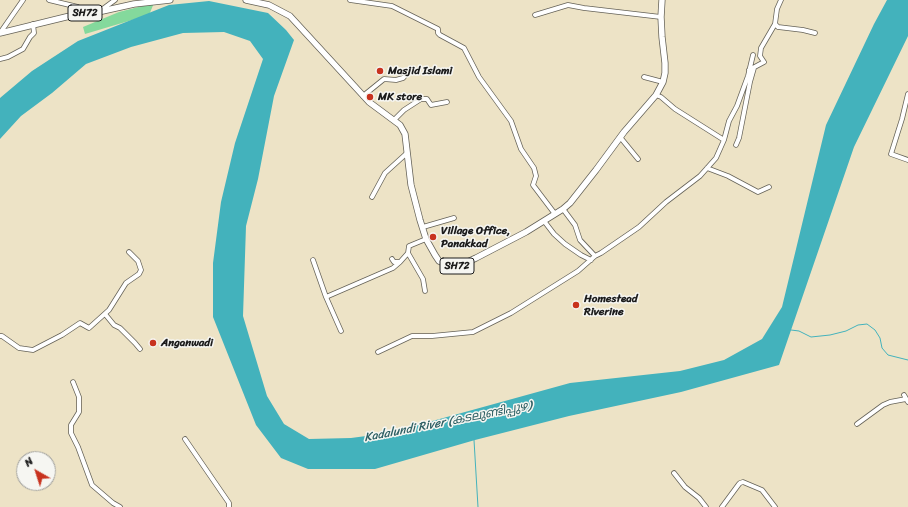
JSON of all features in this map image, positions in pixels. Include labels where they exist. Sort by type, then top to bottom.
[{"type":"main road","name":"SH72","points":[[0,33],[78,14],[98,12],[134,4],[170,0]]},
{"type":"main road","name":"SH72","points":[[246,0],[269,5],[290,16],[369,102],[400,125],[405,134],[415,205],[426,239],[439,260],[450,266],[459,266],[526,232],[570,203],[620,137],[656,95],[663,82],[665,63],[661,17],[662,0]]},
{"type":"street","points":[[0,33],[23,0]]},
{"type":"street","points":[[49,0],[78,7],[88,13]]},
{"type":"street","points":[[98,12],[115,0]]},
{"type":"street","points":[[350,0],[392,6],[438,29],[438,33],[440,35],[464,48],[479,77],[511,121],[521,149],[534,168],[536,176],[533,184],[555,214]]},
{"type":"street","points":[[378,352],[412,336],[432,336],[473,332],[511,313],[578,271],[595,256],[602,253],[638,227],[666,202],[700,176],[716,158],[724,140],[729,121],[738,106],[751,69],[764,62],[760,56],[761,48],[775,24],[777,9],[781,0]]},
{"type":"street","points":[[535,15],[568,6],[661,17]]},
{"type":"street","points":[[0,59],[8,57],[23,49],[34,33],[33,24]]},
{"type":"street","points":[[775,24],[778,27],[815,33]]},
{"type":"street","points":[[736,145],[739,138],[750,82],[753,55]]},
{"type":"street","points":[[644,76],[663,82]]},
{"type":"street","points":[[363,96],[384,79],[396,80],[404,77]]},
{"type":"street","points":[[908,94],[891,154],[908,160]]},
{"type":"street","points":[[656,95],[724,140]]},
{"type":"street","points":[[394,120],[404,110],[421,99],[427,99],[431,105],[447,102]]},
{"type":"street","points":[[620,137],[638,159]]},
{"type":"street","points":[[372,197],[385,173],[407,153]]},
{"type":"street","points":[[707,168],[728,176],[758,192],[769,187]]},
{"type":"street","points":[[563,209],[574,225],[580,240],[595,256]]},
{"type":"street","points":[[423,228],[454,218]]},
{"type":"street","points":[[544,221],[554,234],[565,244],[591,260]]},
{"type":"street","points":[[326,297],[393,268],[408,253],[409,246],[426,239]]},
{"type":"street","points":[[0,336],[19,348],[34,350],[62,335],[80,323],[89,328],[109,310],[126,283],[139,274],[141,270],[138,261],[129,252]]},
{"type":"street","points":[[408,253],[423,279],[425,291]]},
{"type":"street","points":[[392,259],[394,262],[400,262]]},
{"type":"street","points":[[313,260],[326,297],[341,331]]},
{"type":"street","points":[[105,314],[114,325],[120,328],[140,349]]},
{"type":"street","points":[[73,382],[79,396],[79,412],[71,425],[71,433],[78,447],[92,485],[113,504],[120,507]]},
{"type":"street","points":[[858,424],[883,405],[906,399]]},
{"type":"street","points":[[185,439],[229,503],[229,507]]},
{"type":"street","points":[[674,473],[685,487],[699,498],[706,507]]},
{"type":"street","points":[[722,507],[739,484],[743,482],[762,490],[775,507]]},
{"type":"green space","points":[[154,3],[149,15],[85,34],[83,27],[119,12]]},
{"type":"water","name":"Kadalundi River (കടലുണ്ടിപ്പുഴ)","points":[[887,0],[908,0],[908,36],[854,147],[779,365],[681,392],[569,416],[475,440],[375,469],[308,469],[281,458],[256,425],[213,317],[213,263],[221,202],[235,143],[263,59],[250,41],[224,32],[183,33],[131,47],[86,64],[52,93],[21,116],[0,139],[0,98],[32,71],[78,41],[169,5],[209,1],[268,13],[294,40],[274,96],[258,179],[246,226],[243,316],[267,396],[284,424],[309,439],[351,438],[389,433],[570,383],[680,371],[724,360],[762,339],[782,307],[826,125]]},
{"type":"waterway","points":[[791,330],[799,331],[811,337],[830,335],[846,331],[858,325],[867,324],[875,330],[880,338],[882,348],[888,355],[908,360]]},
{"type":"waterway","points":[[474,440],[478,507]]},
{"type":"place","name":"Masjid Islami","points":[[380,71]]},
{"type":"place","name":"MK store","points":[[370,97]]},
{"type":"place","name":"Village Office, Panakkad","points":[[433,237]]},
{"type":"place","name":"Homestead Riverine","points":[[576,305]]},
{"type":"place","name":"Anganwadi","points":[[153,343]]}]
